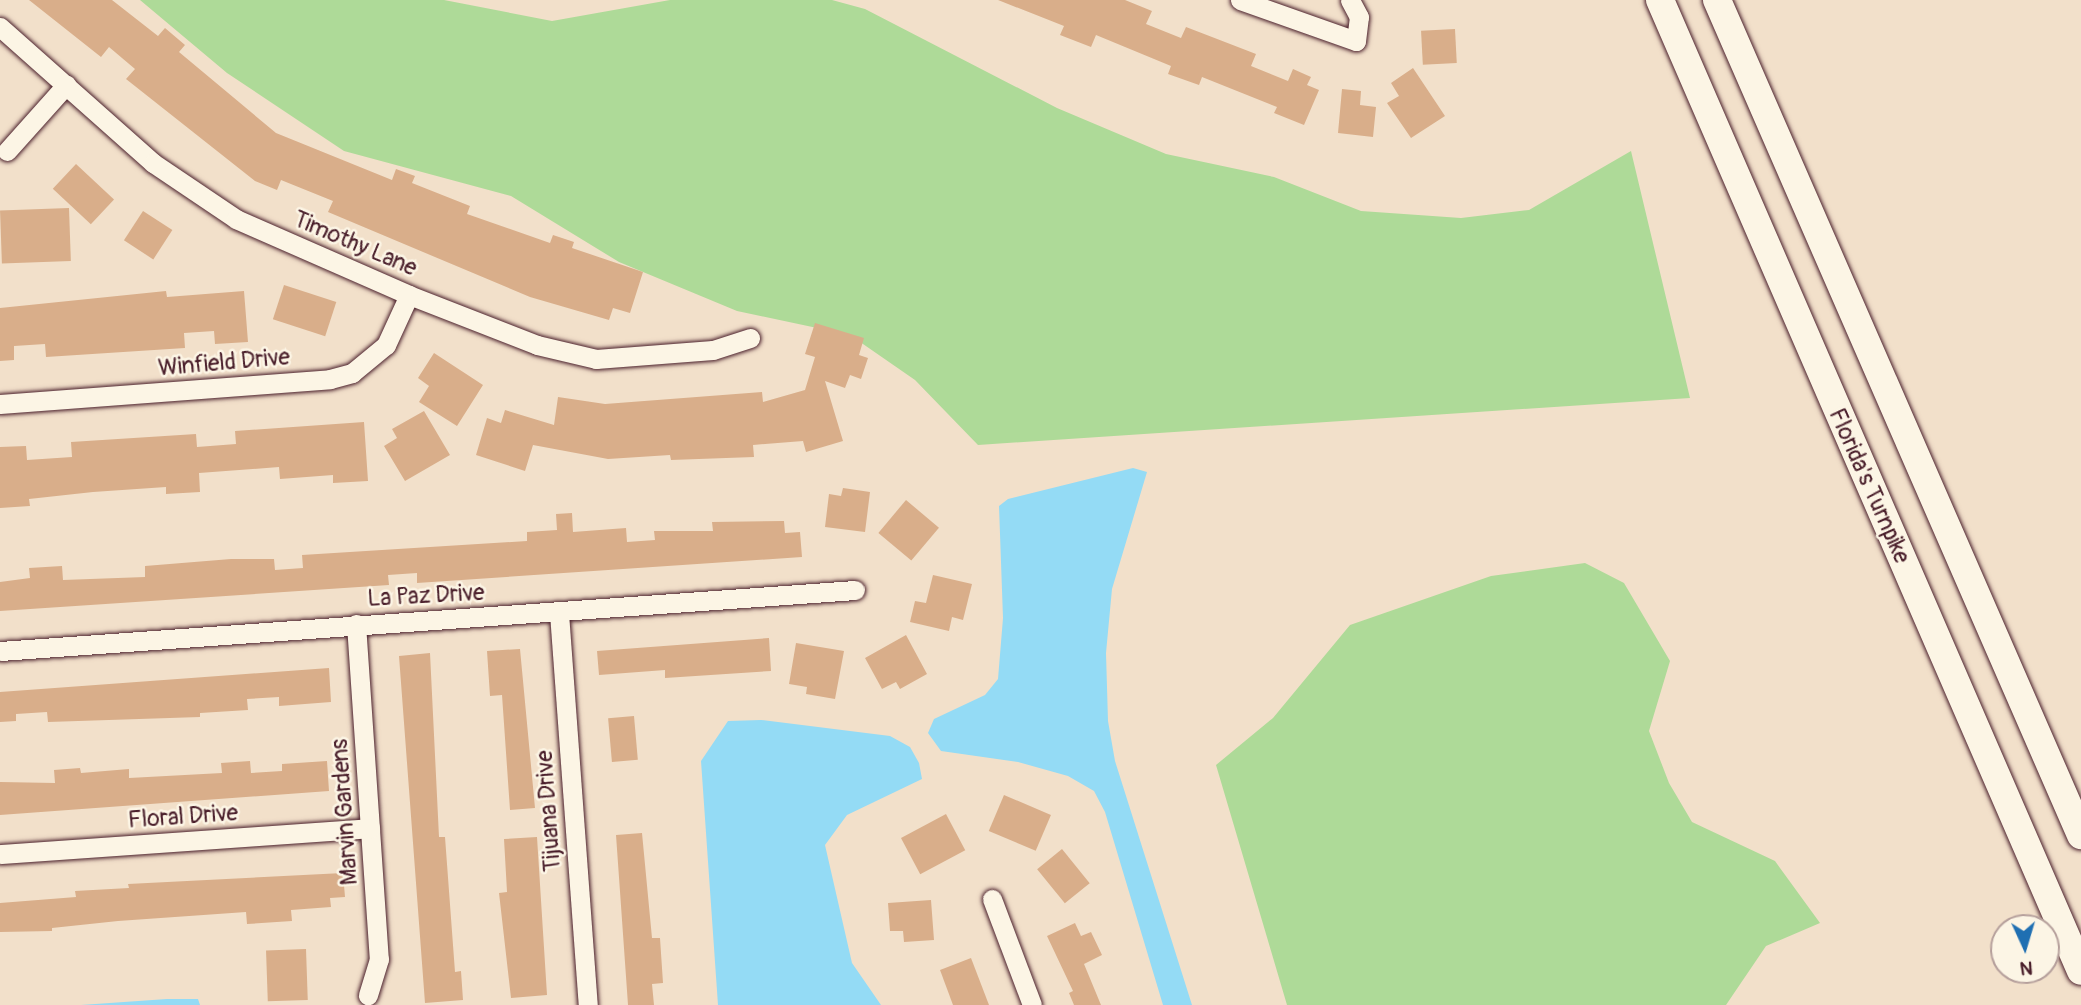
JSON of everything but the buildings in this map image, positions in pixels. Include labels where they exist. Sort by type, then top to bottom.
[{"type":"highway","name":"Florida's Turnpike","points":[[1660,0],[2081,971]]},
{"type":"highway","points":[[1717,0],[2081,835]]},
{"type":"street","points":[[1240,0],[1285,8],[1356,41],[1359,17],[1350,0]]},
{"type":"street","name":"Timothy Lane","points":[[0,27],[153,163],[236,219],[409,295],[537,345],[596,359],[713,350],[750,338]]},
{"type":"street","points":[[7,151],[66,85]]},
{"type":"street","name":"Winfield Drive","points":[[0,404],[330,379],[352,373],[386,345],[409,295]]},
{"type":"street","name":"La Paz Drive","points":[[0,651],[855,590]]},
{"type":"street","name":"Tijuana Drive","points":[[559,613],[588,1005]]},
{"type":"street","name":"Marvin Gardens","points":[[356,624],[379,959],[368,995]]},
{"type":"street","name":"Floral Drive","points":[[0,854],[370,828]]},
{"type":"street","points":[[992,899],[1032,1005]]},
{"type":"green space","points":[[140,0],[444,0],[552,21],[670,0],[832,0],[865,9],[1057,108],[1166,154],[1274,177],[1361,211],[1461,218],[1529,210],[1631,151],[1690,398],[978,445],[915,380],[850,335],[737,311],[619,262],[511,196],[344,151],[227,73]]},
{"type":"green space","points":[[1585,563],[1624,583],[1670,661],[1649,731],[1669,783],[1692,822],[1775,861],[1820,923],[1766,946],[1726,1005],[1287,1005],[1216,765],[1273,718],[1350,625],[1491,576]]},
{"type":"water","points":[[1133,468],[1147,472],[1112,589],[1106,653],[1108,721],[1115,761],[1192,1005],[1163,1005],[1105,812],[1094,791],[1068,776],[1018,762],[941,751],[928,733],[934,719],[985,695],[998,679],[1003,618],[999,506],[1008,499]]},
{"type":"water","points":[[761,720],[890,736],[910,747],[919,763],[922,779],[847,815],[825,845],[852,963],[881,1005],[718,1005],[701,761],[728,721]]},
{"type":"water","points":[[198,999],[200,1005],[81,1005]]}]
